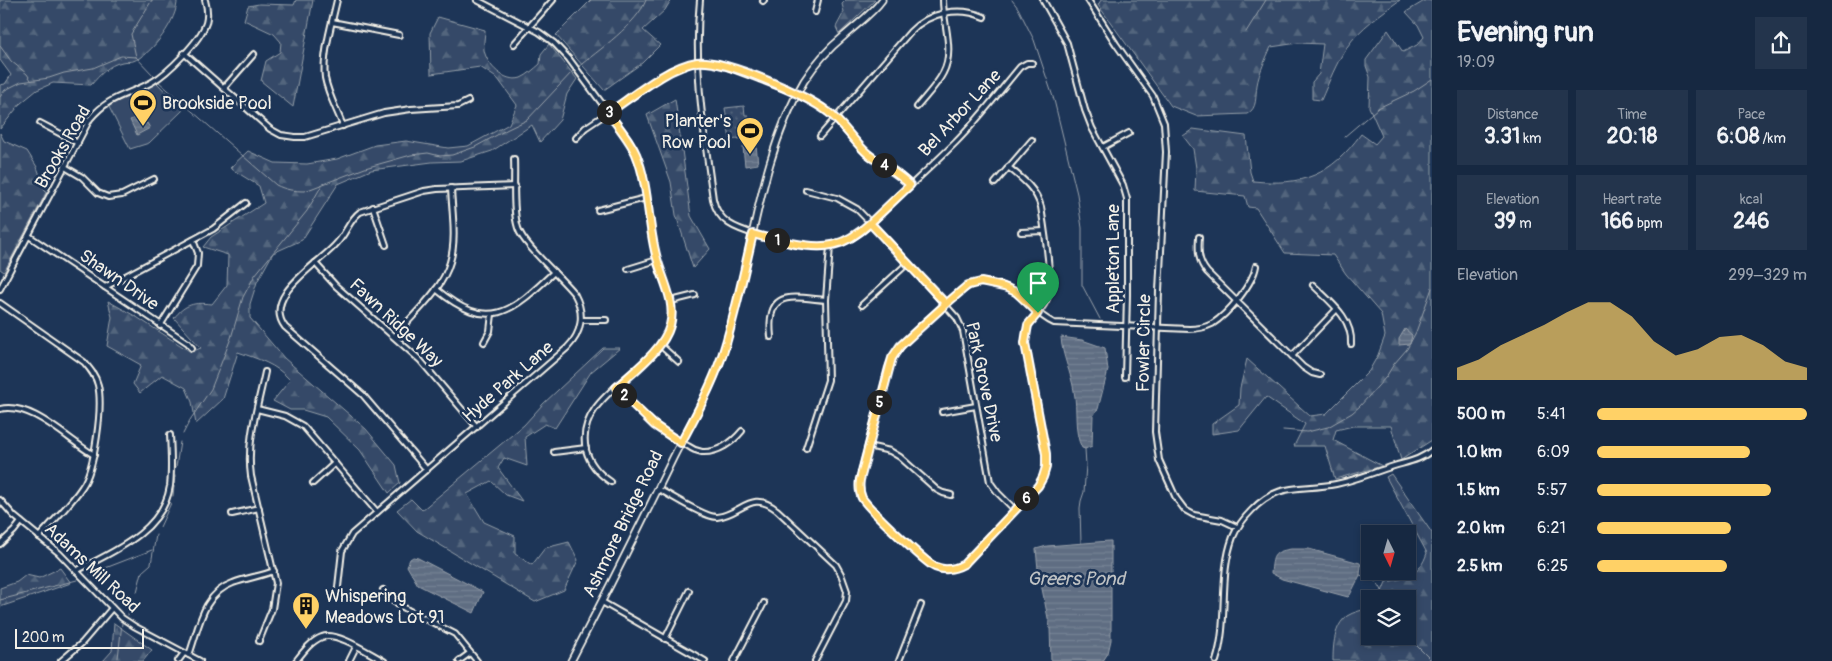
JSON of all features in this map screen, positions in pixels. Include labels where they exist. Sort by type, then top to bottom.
[{"type":"main road","name":"Ashmore Bridge Road","points":[[571,661],[709,387],[721,357],[776,146],[785,120],[814,67],[828,50],[864,19],[882,0]]},
{"type":"street","name":"Brooks Road","points":[[0,289],[90,119],[103,105],[116,97],[154,81],[184,53],[206,24],[205,0]]},
{"type":"street","points":[[337,0],[325,60],[325,76],[342,126]]},
{"type":"street","points":[[477,0],[545,36],[561,51],[629,140],[640,169],[657,260],[672,313],[670,325],[660,345],[597,407],[590,417],[585,433],[586,448],[594,467],[611,482]]},
{"type":"street","points":[[514,44],[554,0]]},
{"type":"street","name":"Bel Arbor Lane","points":[[700,0],[697,62],[714,206],[719,215],[737,229],[809,246],[830,246],[852,238],[968,130],[1020,67],[1032,62]]},
{"type":"street","points":[[815,12],[818,0]]},
{"type":"street","points":[[917,107],[940,78],[946,65],[948,48],[943,0]]},
{"type":"street","name":"Appleton Lane","points":[[1043,0],[1067,43],[1085,110],[1123,185],[1127,199],[1125,377]]},
{"type":"street","name":"Fowler Circle","points":[[1088,0],[1153,96],[1164,123],[1166,161],[1155,439],[1159,460],[1166,478],[1184,510],[1194,515],[1222,520],[1237,527]]},
{"type":"street","points":[[820,136],[915,27],[927,18],[965,12],[984,17]]},
{"type":"street","points":[[332,22],[399,35]]},
{"type":"street","points":[[184,53],[270,129],[280,134],[295,137],[305,137],[384,113],[458,106],[468,101]]},
{"type":"street","points":[[224,88],[254,54]]},
{"type":"street","points":[[576,138],[585,128],[670,71],[697,62],[725,65],[798,94],[822,107],[835,118],[866,153],[895,171],[910,185]]},
{"type":"street","points":[[40,123],[78,142]]},
{"type":"street","points":[[1103,147],[1129,133]]},
{"type":"street","points":[[995,183],[1032,140]]},
{"type":"street","points":[[514,159],[516,219],[519,231],[526,242],[575,295],[580,309],[581,320],[606,320]]},
{"type":"street","points":[[65,167],[82,177],[98,193],[108,197],[122,195],[154,179]]},
{"type":"street","points":[[1008,167],[1035,192],[1041,207],[1050,291],[1045,304],[1038,313],[1028,325],[1025,343],[1046,454],[1046,467],[1038,486],[964,564],[950,569],[936,568],[873,511],[861,497],[859,490],[868,446],[892,358],[900,346],[968,285],[981,282],[1004,287],[1016,292],[1038,313],[1048,321],[1060,324],[1189,329],[1204,327],[1217,320],[1236,301],[1252,282],[1256,266]]},
{"type":"street","points":[[427,470],[363,395],[282,322],[279,311],[282,301],[296,280],[338,243],[356,215],[373,207],[424,191],[451,188],[515,186]]},
{"type":"street","points":[[395,336],[436,289],[446,273],[452,254],[451,188]]},
{"type":"street","name":"Park Grove Drive","points":[[806,190],[844,200],[856,209],[957,318],[963,331],[990,482],[998,493],[1016,510]]},
{"type":"street","points":[[598,210],[646,198]]},
{"type":"street","points":[[105,287],[193,240],[222,222],[246,203]]},
{"type":"street","points":[[373,207],[386,245]]},
{"type":"street","points":[[1021,232],[1044,231]]},
{"type":"street","name":"Shawn Drive","points":[[29,236],[160,326],[188,343],[192,348]]},
{"type":"street","points":[[1199,237],[1198,257],[1201,265],[1292,356],[1309,371],[1320,375]]},
{"type":"street","points":[[160,326],[197,266],[198,253],[193,240]]},
{"type":"street","points":[[806,448],[828,380],[826,300],[830,246]]},
{"type":"street","points":[[628,268],[657,260]]},
{"type":"street","points":[[862,305],[908,263]]},
{"type":"street","name":"Fawn Ridge Way","points":[[316,264],[336,286],[420,360],[477,427]]},
{"type":"street","points":[[436,289],[466,310],[492,314],[503,312],[520,303],[554,272]]},
{"type":"street","points":[[1313,285],[1338,309],[1349,328],[1351,344]]},
{"type":"street","points":[[670,301],[695,294]]},
{"type":"street","points":[[771,337],[770,316],[780,302],[792,297],[826,300]]},
{"type":"street","points":[[0,303],[73,353],[84,362],[98,383],[99,394],[94,456],[90,472],[82,488],[39,537]]},
{"type":"street","points":[[1292,356],[1338,309]]},
{"type":"street","points":[[484,342],[490,331],[492,314]]},
{"type":"street","name":"Hyde Park Lane","points":[[337,596],[339,570],[344,545],[352,534],[567,348],[576,337],[581,320]]},
{"type":"street","points":[[660,345],[679,362]]},
{"type":"street","points":[[259,642],[274,602],[276,583],[251,476],[249,458],[250,441],[265,372]]},
{"type":"street","points":[[616,388],[654,425],[681,443],[699,452],[710,451],[726,445],[742,431]]},
{"type":"street","points":[[942,412],[976,406]]},
{"type":"street","points":[[0,409],[12,407],[28,411],[94,456]]},
{"type":"street","points":[[257,409],[285,416],[298,422],[377,512]]},
{"type":"street","points":[[76,572],[130,541],[158,517],[163,509],[170,486],[170,435]]},
{"type":"street","points":[[868,446],[895,453],[937,490],[951,495]]},
{"type":"street","points":[[554,452],[586,448]]},
{"type":"street","points":[[1216,661],[1222,630],[1228,555],[1237,527],[1258,503],[1277,491],[1345,482],[1417,459],[1432,450]]},
{"type":"street","points":[[313,483],[335,464]]},
{"type":"street","points":[[658,489],[712,517],[726,514],[752,502],[767,503],[836,565],[845,583],[847,598],[815,661]]},
{"type":"street","name":"Adams Mill Road","points":[[0,500],[21,522],[59,553],[112,608],[131,624],[200,661]]},
{"type":"street","points":[[232,514],[258,508]]},
{"type":"street","points":[[0,544],[21,522]]},
{"type":"street","points":[[189,656],[204,610],[214,595],[232,583],[274,571]]},
{"type":"street","points":[[383,590],[388,598],[455,634],[477,661]]},
{"type":"street","points":[[665,639],[689,590]]},
{"type":"street","points":[[602,602],[705,661]]},
{"type":"street","points":[[734,661],[764,602]]},
{"type":"street","points":[[899,661],[921,605]]},
{"type":"street","points":[[61,661],[82,643],[112,608]]},
{"type":"street","points":[[296,661],[313,642],[323,636],[340,637],[384,661]]},
{"type":"street","points":[[349,661],[356,647]]},
{"type":"street","points":[[178,661],[184,653]]},
{"type":"street","points":[[459,661],[470,653]]},
{"type":"green space","points":[[0,0],[177,0],[169,26],[148,52],[133,61],[113,65],[91,85],[53,83],[37,90],[21,103],[0,129],[0,85],[5,84],[11,75],[0,60]]},
{"type":"green space","points":[[296,0],[313,0],[293,107],[261,81],[266,61],[280,52],[281,42],[274,34],[244,20],[248,6],[259,4],[294,5]]},
{"type":"green space","points":[[591,0],[671,0],[665,10],[643,30],[660,45],[642,63],[604,90],[556,35]]},
{"type":"green space","points":[[846,0],[875,0],[839,34],[836,27],[844,12],[842,4]]},
{"type":"green space","points":[[1101,0],[1400,0],[1372,21],[1352,40],[1339,60],[1321,100],[1312,99],[1312,82],[1319,74],[1323,44],[1298,43],[1271,47],[1259,76],[1255,102],[1251,112],[1247,114],[1196,116],[1171,106],[1098,5]]},
{"type":"green space","points":[[1426,0],[1432,1],[1432,440],[1401,460],[1391,426],[1353,426],[1336,430],[1333,440],[1382,466],[1335,479],[1325,446],[1294,446],[1305,424],[1266,397],[1239,430],[1212,434],[1212,424],[1239,405],[1240,388],[1247,359],[1310,416],[1326,414],[1369,371],[1378,355],[1385,336],[1381,314],[1346,274],[1333,255],[1285,253],[1256,208],[1248,207],[1245,196],[1195,191],[1196,168],[1193,149],[1183,136],[1193,129],[1246,136],[1250,172],[1253,181],[1271,182],[1287,182],[1301,179],[1326,169],[1350,148],[1361,134],[1375,144],[1382,136],[1369,107],[1370,77],[1366,60],[1388,30],[1403,52],[1417,45],[1424,37],[1418,25],[1406,12]]},
{"type":"green space","points":[[438,17],[485,30],[484,48],[489,62],[503,76],[509,78],[521,78],[533,70],[540,64],[541,54],[549,44],[577,79],[567,94],[560,120],[540,142],[532,125],[492,151],[461,161],[432,162],[371,170],[338,184],[302,240],[273,253],[257,282],[250,304],[250,318],[284,358],[366,429],[396,465],[400,483],[389,493],[360,450],[326,417],[303,410],[290,410],[273,401],[290,380],[273,366],[238,352],[223,399],[196,424],[192,402],[186,388],[162,375],[140,393],[133,384],[141,365],[107,346],[112,317],[108,301],[191,352],[201,348],[174,318],[190,305],[200,303],[212,304],[227,285],[228,255],[203,247],[211,237],[264,203],[259,186],[230,168],[248,151],[275,163],[307,164],[337,159],[375,145],[406,141],[448,148],[468,146],[509,124],[517,105],[498,79],[480,67],[431,74],[430,33]]},
{"type":"green space","name":"Brookside Pool","points":[[157,83],[183,110],[149,143],[130,149],[108,105]]},
{"type":"green space","points":[[675,99],[691,216],[710,249],[693,268],[676,215],[671,182],[647,115]]},
{"type":"green space","points":[[744,106],[745,115],[748,115],[751,137],[730,140],[725,108]]},
{"type":"green space","points":[[0,133],[4,141],[27,151],[37,167],[46,193],[4,272],[0,269]]},
{"type":"green space","points":[[603,348],[620,348],[591,372],[555,428],[545,424],[525,437],[527,466],[504,458],[498,468],[522,501],[506,495],[491,481],[467,494],[484,522],[515,536],[515,554],[532,565],[545,548],[569,542],[578,560],[564,590],[535,602],[417,531],[397,510],[411,499],[422,510],[524,425],[543,404]]},
{"type":"green space","points":[[1391,474],[1432,533],[1432,661],[1333,661],[1334,643],[1339,625],[1347,616],[1361,610],[1361,645],[1416,645],[1416,590],[1383,590],[1386,582],[1416,580],[1416,571],[1424,561],[1427,553],[1416,533],[1416,525],[1412,525],[1386,477]]},
{"type":"green space","points":[[60,568],[71,583],[0,607],[0,588],[17,582],[26,575],[39,578]]},
{"type":"green space","points":[[114,623],[152,650],[143,661],[103,661],[112,651]]},
{"type":"water","points":[[137,117],[141,125],[147,123],[150,128],[137,135],[130,120]]},
{"type":"water","name":"Planter's Row Pool","points":[[756,145],[758,164],[745,166],[743,147]]},
{"type":"water","points":[[1405,329],[1412,335],[1410,344],[1399,345],[1399,339]]},
{"type":"water","points":[[1061,337],[1082,340],[1105,348],[1108,370],[1098,409],[1093,416],[1092,446],[1085,449],[1082,448],[1079,441],[1074,391]]},
{"type":"water","name":"Greers Pond","points":[[1111,541],[1111,640],[1108,653],[1103,661],[1051,661],[1050,628],[1038,569],[1036,549],[1047,546]]},
{"type":"water","points":[[1291,549],[1309,549],[1360,563],[1360,575],[1348,597],[1282,579],[1271,573],[1273,559],[1280,552]]},
{"type":"water","points":[[413,557],[483,592],[474,613],[418,585],[407,566]]},
{"type":"waterway","points":[[152,0],[131,34],[136,57],[154,76]]},
{"type":"waterway","points":[[578,67],[626,27],[642,9],[646,0]]},
{"type":"waterway","points":[[1012,0],[1034,40],[1054,100],[1077,194],[1082,228],[1082,285],[1100,319]]},
{"type":"waterway","points":[[1246,32],[1266,0]]},
{"type":"waterway","points":[[0,46],[11,61],[27,74],[31,80]]},
{"type":"waterway","points":[[0,97],[5,90],[21,82],[93,68],[121,56],[136,57]]},
{"type":"waterway","points":[[159,82],[276,185],[290,190],[305,191],[365,168],[411,155],[428,153],[440,156],[452,155],[475,147],[527,120],[573,71]]},
{"type":"waterway","points":[[1344,137],[1378,108],[1414,91],[1432,79]]},
{"type":"waterway","points":[[183,434],[211,389],[231,338],[243,297],[255,275],[307,211],[322,185]]},
{"type":"waterway","points":[[1283,430],[1307,432],[1328,427],[1360,406],[1386,377],[1407,349],[1416,332],[1432,288]]},
{"type":"waterway","points":[[176,467],[180,442]]},
{"type":"waterway","points":[[1081,543],[1080,508],[1084,492],[1085,449]]},
{"type":"waterway","points":[[173,496],[175,476]]},
{"type":"waterway","points":[[160,527],[171,503]]},
{"type":"waterway","points":[[137,592],[142,572],[151,564],[156,535]]},
{"type":"waterway","points":[[90,574],[152,550]]},
{"type":"waterway","points":[[1360,575],[1377,582],[1381,590]]},
{"type":"waterway","points":[[0,600],[77,580]]},
{"type":"waterway","points":[[128,615],[132,600]]},
{"type":"waterway","points":[[118,658],[122,623]]},
{"type":"waterway","points":[[1416,645],[1432,661]]},
{"type":"place","name":"Brookside Pool","points":[[143,127]]},
{"type":"place","name":"Planter's Row Pool","points":[[750,155]]},
{"type":"place","name":"Whispering Meadows Lot 91","points":[[306,630]]},
{"type":"route","points":[[1038,313],[1016,292],[987,282],[968,285],[946,304],[870,223],[852,238],[830,246],[809,246],[753,234],[728,335],[716,372],[681,443],[654,425],[616,388],[660,345],[668,332],[672,313],[653,244],[638,160],[629,140],[608,113],[670,71],[697,62],[717,63],[790,91],[822,107],[835,118],[866,153],[895,171],[910,185],[870,223],[888,241],[946,304],[900,346],[892,358],[859,490],[861,497],[873,511],[936,568],[950,569],[964,564],[1038,486],[1043,477],[1046,467],[1046,454],[1025,343],[1028,325],[1038,313]]}]
